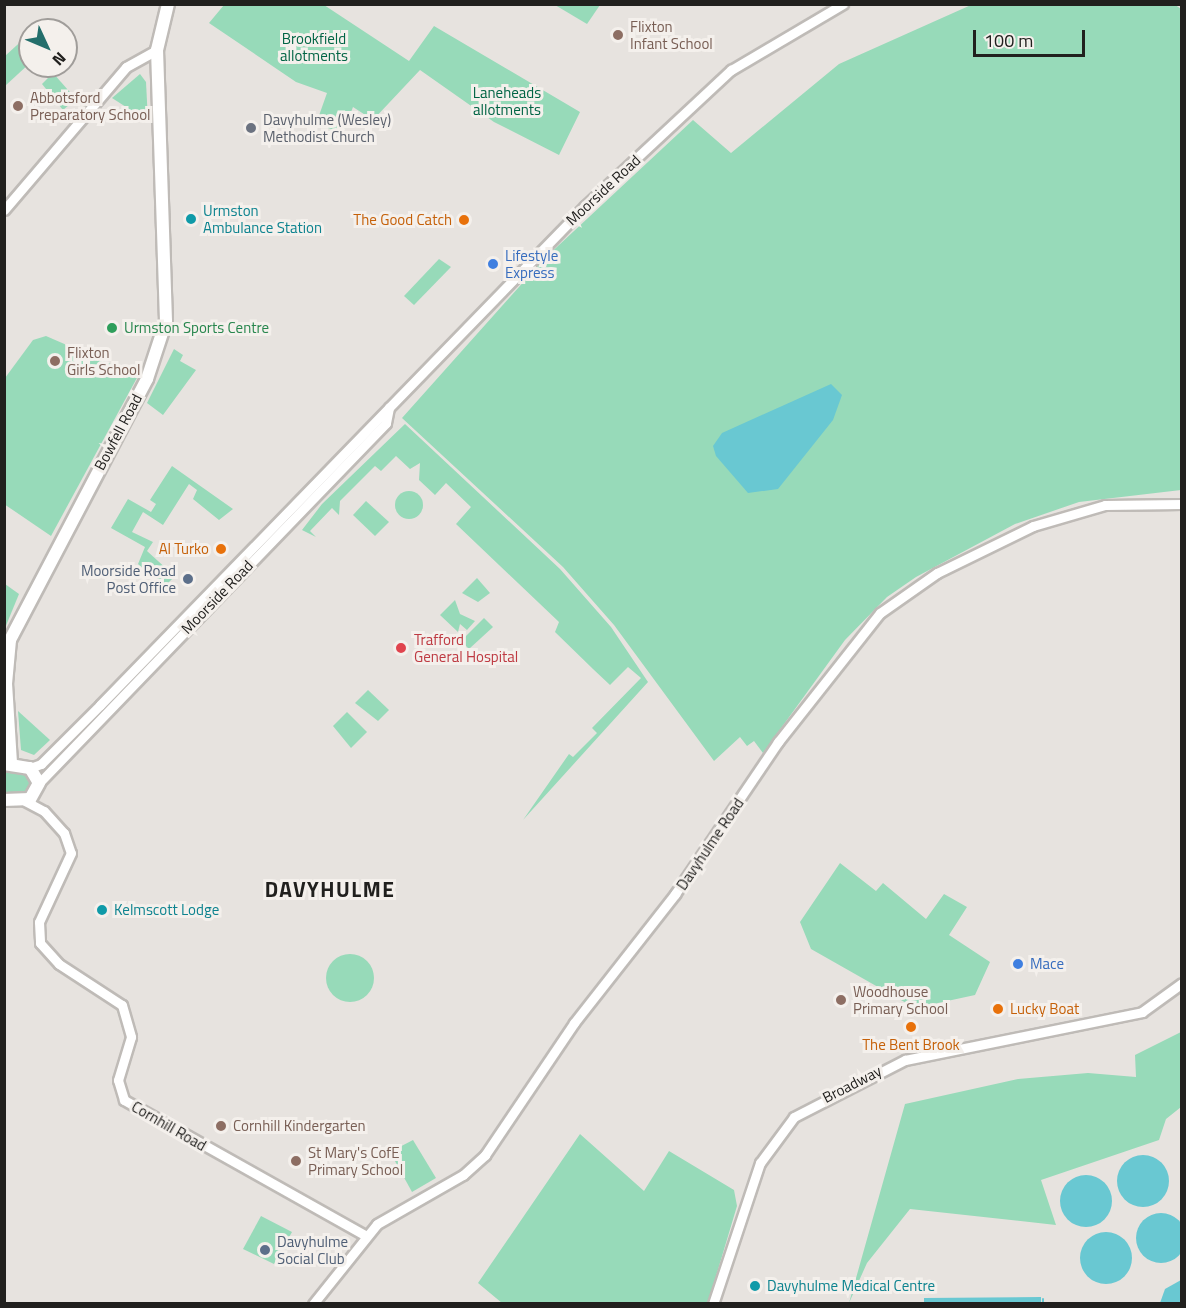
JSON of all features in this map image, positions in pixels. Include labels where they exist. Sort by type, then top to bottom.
[{"type":"main road","name":"Bowfell Road","points":[[8,763],[6,684],[10,640],[147,379],[166,321],[157,50],[168,4]]},
{"type":"main road","points":[[4,811],[39,786],[30,768],[8,763]]},
{"type":"street","name":"Moorside Road","points":[[30,768],[41,764],[155,655],[342,462],[389,407],[585,206],[731,70],[843,4]]},
{"type":"street","points":[[4,210],[126,67],[157,50]]},
{"type":"street","name":"Davyhulme Road","points":[[313,1304],[365,1235],[464,1175],[485,1155],[580,1014],[675,894],[819,686],[880,613],[937,573],[1033,526],[1105,505],[1182,504]]},
{"type":"street","name":"Moorside Road","points":[[39,786],[143,666]]},
{"type":"street","name":"Cornhill Road","points":[[39,786],[44,811]]},
{"type":"street","name":"Cornhill Road","points":[[15,801],[44,811],[64,833],[71,853],[39,922],[40,943],[59,964],[122,1005],[131,1037],[118,1080],[124,1100],[365,1235]]},
{"type":"street","name":"Broadway","points":[[713,1304],[760,1163],[794,1117],[905,1060],[1116,1018],[1149,1009],[1182,983]]},
{"type":"green space","points":[[1174,4],[1181,9],[1181,490],[1079,502],[1015,524],[916,577],[887,597],[845,640],[763,753],[754,741],[747,746],[740,737],[714,761],[614,625],[563,567],[402,418],[544,259],[693,120],[731,153],[839,64],[971,5]]},
{"type":"green space","points":[[224,5],[324,5],[409,61],[434,26],[580,112],[559,155],[494,122],[420,70],[373,120],[353,107],[343,133],[316,124],[327,93],[296,82],[209,23]]},
{"type":"green space","points":[[555,5],[600,5],[587,24]]},
{"type":"green space","points":[[18,44],[18,74],[5,86],[5,56]]},
{"type":"green space","points":[[140,74],[146,82],[148,121],[112,98]]},
{"type":"green space","points":[[48,78],[57,78],[76,99],[63,110],[42,84]]},
{"type":"green space","points":[[439,259],[451,267],[414,305],[404,296]]},
{"type":"green space","points":[[46,336],[138,376],[51,536],[4,504],[5,378],[33,340]]},
{"type":"green space","points":[[174,349],[183,355],[180,361],[196,370],[163,415],[147,403]]},
{"type":"green space","points":[[405,424],[560,569],[611,627],[648,682],[523,820],[569,754],[573,757],[597,733],[592,728],[641,678],[628,667],[610,685],[593,669],[555,632],[559,622],[456,524],[471,507],[446,483],[435,495],[419,480],[420,463],[410,469],[396,456],[381,471],[375,466],[340,501],[339,515],[332,508],[310,531],[316,537],[302,530],[322,504]]},
{"type":"green space","points":[[172,466],[233,509],[219,520],[193,499],[197,490],[189,484],[163,525],[143,512],[132,532],[153,542],[147,551],[169,571],[173,578],[163,588],[138,564],[145,547],[111,528],[128,499],[151,512],[156,504],[150,500]]},
{"type":"green space","points":[[409,491],[419,495],[423,505],[419,515],[409,519],[399,515],[395,505],[399,495]]},
{"type":"green space","points":[[366,501],[389,522],[375,536],[353,515]]},
{"type":"green space","points":[[477,578],[490,593],[478,602],[462,593]]},
{"type":"green space","points":[[5,584],[19,594],[5,628]]},
{"type":"green space","points":[[455,600],[460,614],[475,621],[467,630],[460,624],[458,632],[440,615]]},
{"type":"green space","points":[[484,618],[493,627],[469,649],[461,641]]},
{"type":"green space","points":[[368,690],[389,710],[378,721],[355,703]]},
{"type":"green space","points":[[18,711],[50,740],[34,755],[21,750]]},
{"type":"green space","points":[[347,712],[367,732],[351,748],[333,726]]},
{"type":"green space","points":[[23,769],[35,781],[29,795],[5,795],[4,770]]},
{"type":"green space","points":[[840,863],[876,891],[883,883],[926,919],[944,894],[967,907],[949,935],[990,962],[975,995],[915,1008],[811,949],[800,922]]},
{"type":"green space","points":[[350,954],[367,961],[374,978],[367,995],[350,1002],[333,995],[326,978],[333,961]]},
{"type":"green space","points":[[1181,1032],[1181,1107],[1166,1119],[1159,1140],[1041,1180],[1056,1225],[910,1209],[867,1263],[849,1303],[905,1104],[1018,1079],[1088,1073],[1136,1077],[1135,1055]]},
{"type":"green space","points":[[580,1134],[644,1191],[669,1151],[734,1190],[737,1206],[708,1303],[502,1303],[478,1283]]},
{"type":"green space","points":[[413,1140],[436,1178],[412,1192],[390,1152]]},
{"type":"green space","points":[[261,1216],[292,1232],[274,1264],[243,1249]]},
{"type":"water","points":[[831,384],[842,395],[833,420],[778,489],[748,493],[716,456],[713,446],[722,433]]},
{"type":"water","points":[[1143,1155],[1157,1159],[1165,1167],[1169,1181],[1165,1195],[1157,1203],[1143,1207],[1129,1203],[1121,1195],[1117,1181],[1121,1167],[1129,1159]]},
{"type":"water","points":[[1086,1175],[1100,1179],[1108,1187],[1112,1201],[1108,1215],[1100,1223],[1086,1227],[1072,1223],[1064,1215],[1060,1201],[1064,1187],[1072,1179]]},
{"type":"water","points":[[1161,1213],[1179,1220],[1186,1238],[1179,1256],[1161,1263],[1143,1256],[1136,1238],[1143,1220]]},
{"type":"water","points":[[1106,1232],[1120,1236],[1128,1244],[1132,1258],[1128,1272],[1120,1280],[1106,1284],[1092,1280],[1084,1272],[1080,1258],[1084,1244],[1092,1236]]},
{"type":"water","points":[[1181,1280],[1181,1303],[1160,1303],[1165,1289]]},
{"type":"water","points":[[1041,1297],[1041,1303],[924,1303],[924,1298]]},
{"type":"waterway","points":[[1043,1299],[1043,1304]]},
{"type":"place","name":"Flixton Infant School","points":[[618,35]]},
{"type":"place","name":"Abbotsford Preparatory School","points":[[18,106]]},
{"type":"place","name":"Davyhulme (Wesley) Methodist Church","points":[[251,128]]},
{"type":"place","name":"Urmston Ambulance Station","points":[[191,219]]},
{"type":"place","name":"The Good Catch","points":[[464,220]]},
{"type":"place","name":"Lifestyle Express","points":[[493,264]]},
{"type":"place","name":"Urmston Sports Centre","points":[[112,328]]},
{"type":"place","name":"Flixton Girls School","points":[[55,361]]},
{"type":"place","name":"Al Turko","points":[[221,549]]},
{"type":"place","name":"Moorside Road Post Office","points":[[188,579]]},
{"type":"place","name":"Trafford General Hospital","points":[[401,648]]},
{"type":"place","name":"Kelmscott Lodge","points":[[102,910]]},
{"type":"place","name":"Mace","points":[[1018,964]]},
{"type":"place","name":"Woodhouse Primary School","points":[[841,1000]]},
{"type":"place","name":"Lucky Boat","points":[[998,1009]]},
{"type":"place","name":"The Bent Brook","points":[[911,1027]]},
{"type":"place","name":"Cornhill Kindergarten","points":[[221,1126]]},
{"type":"place","name":"St Mary's CofE Primary School","points":[[296,1161]]},
{"type":"place","name":"Davyhulme Social Club","points":[[265,1250]]},
{"type":"place","name":"Davyhulme Medical Centre","points":[[755,1286]]},
{"type":"district","name":"DAVYHULME","points":[[330,889]]},
{"type":"park label","name":"Brookfield allotments","points":[[314,46]]},
{"type":"park label","name":"Laneheads allotments","points":[[507,100]]}]
